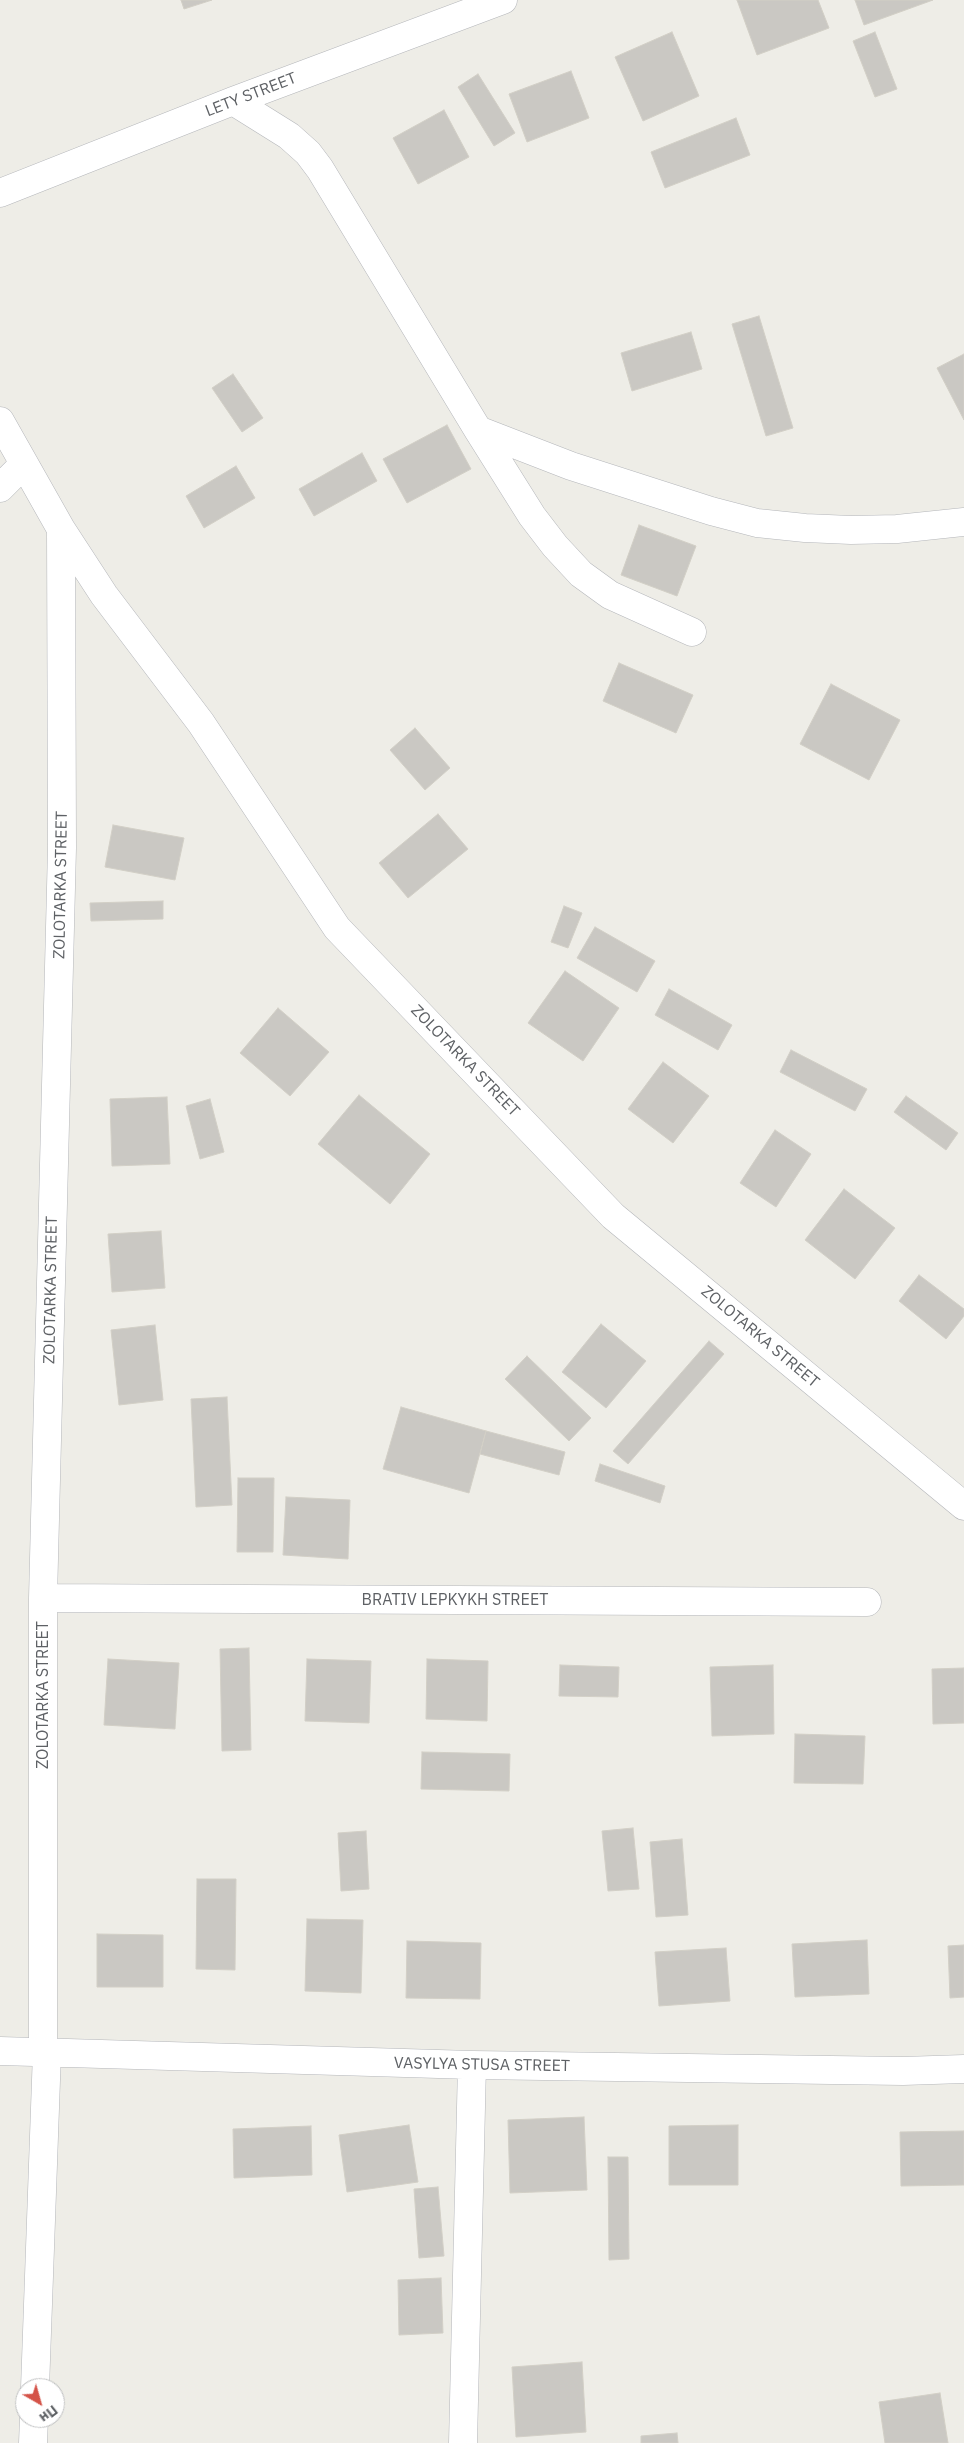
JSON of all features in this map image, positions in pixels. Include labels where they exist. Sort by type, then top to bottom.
[{"type":"street","name":"LETY STREET","points":[[0,193],[233,101],[503,0]]},
{"type":"street","points":[[233,101],[289,136],[308,153],[320,169],[478,430],[540,528],[580,574],[610,595],[692,632]]},
{"type":"street","name":"ZOLOTARKA STREET","points":[[0,421],[61,529],[121,619],[156,661],[201,723],[337,928],[613,1216],[964,1506]]},
{"type":"street","points":[[478,430],[571,466],[711,511],[757,523],[804,528],[860,530],[897,529],[964,522]]},
{"type":"street","points":[[0,488],[24,464]]},
{"type":"street","name":"ZOLOTARKA STREET","points":[[35,2378],[45,2051],[43,1598],[63,819],[61,529]]},
{"type":"street","name":"BRATIV LEPKYKH STREET","points":[[43,1598],[866,1602]]},
{"type":"street","name":"VASYLYA STUSA STREET","points":[[0,2052],[45,2051],[472,2065],[964,2070]]},
{"type":"street","points":[[463,2443],[472,2065]]},
{"type":"street","points":[[33,2443],[34,2428]]},
{"type":"building","points":[[181,0],[212,0],[184,9]]},
{"type":"building","points":[[737,0],[818,0],[829,28],[757,55]]},
{"type":"building","points":[[855,0],[933,0],[864,25]]},
{"type":"building","points":[[672,32],[699,96],[643,121],[615,57]]},
{"type":"building","points":[[875,32],[897,89],[875,97],[853,41]]},
{"type":"building","points":[[571,71],[589,118],[527,142],[509,94]]},
{"type":"building","points":[[478,74],[515,133],[494,146],[458,87]]},
{"type":"building","points":[[444,110],[469,157],[418,184],[393,138]]},
{"type":"building","points":[[736,118],[750,155],[665,188],[651,152]]},
{"type":"building","points":[[759,316],[793,428],[766,436],[732,324]]},
{"type":"building","points":[[691,332],[702,369],[632,391],[621,353]]},
{"type":"building","points":[[964,354],[964,420],[937,368]]},
{"type":"building","points":[[233,374],[263,418],[242,432],[212,388]]},
{"type":"building","points":[[447,425],[471,469],[407,503],[383,459]]},
{"type":"building","points":[[362,453],[377,481],[314,516],[299,489]]},
{"type":"building","points":[[236,466],[255,498],[204,528],[186,496]]},
{"type":"building","points":[[639,525],[696,546],[677,596],[621,575]]},
{"type":"building","points":[[619,663],[693,695],[676,733],[603,701]]},
{"type":"building","points":[[831,684],[900,720],[869,780],[800,744]]},
{"type":"building","points":[[415,728],[450,768],[425,790],[390,750]]},
{"type":"building","points":[[438,814],[468,849],[408,898],[379,863]]},
{"type":"building","points":[[113,825],[184,838],[175,880],[105,867]]},
{"type":"building","points":[[163,901],[163,919],[91,921],[90,903]]},
{"type":"building","points":[[564,906],[582,913],[568,948],[551,942]]},
{"type":"building","points":[[595,927],[655,961],[637,992],[577,958]]},
{"type":"building","points":[[565,971],[619,1008],[583,1061],[528,1023]]},
{"type":"building","points":[[669,989],[732,1025],[718,1050],[655,1015]]},
{"type":"building","points":[[278,1008],[329,1052],[290,1096],[240,1053]]},
{"type":"building","points":[[791,1050],[867,1089],[855,1111],[780,1072]]},
{"type":"building","points":[[663,1062],[709,1096],[673,1143],[628,1109]]},
{"type":"building","points":[[359,1095],[430,1154],[390,1204],[318,1144]]},
{"type":"building","points":[[906,1096],[958,1133],[946,1150],[894,1112]]},
{"type":"building","points":[[167,1097],[170,1164],[112,1166],[110,1099]]},
{"type":"building","points":[[210,1099],[224,1152],[200,1159],[186,1106]]},
{"type":"building","points":[[775,1130],[811,1154],[776,1207],[740,1183]]},
{"type":"building","points":[[844,1189],[895,1228],[855,1279],[805,1240]]},
{"type":"building","points":[[161,1231],[165,1288],[112,1292],[108,1234]]},
{"type":"building","points":[[919,1275],[964,1309],[964,1316],[946,1339],[899,1301]]},
{"type":"building","points":[[601,1324],[646,1361],[606,1408],[562,1372]]},
{"type":"building","points":[[155,1325],[163,1400],[119,1405],[111,1330]]},
{"type":"building","points":[[709,1341],[724,1354],[628,1464],[613,1451]]},
{"type":"building","points":[[527,1356],[591,1418],[569,1441],[505,1379]]},
{"type":"building","points":[[227,1397],[232,1505],[196,1507],[191,1399]]},
{"type":"building","points":[[401,1407],[486,1431],[469,1493],[383,1469]]},
{"type":"building","points":[[486,1431],[565,1452],[559,1475],[480,1454]]},
{"type":"building","points":[[600,1464],[665,1486],[660,1503],[595,1481]]},
{"type":"building","points":[[238,1478],[274,1478],[273,1552],[237,1552]]},
{"type":"building","points":[[286,1497],[350,1500],[348,1559],[283,1555]]},
{"type":"building","points":[[249,1648],[251,1750],[222,1751],[220,1649]]},
{"type":"building","points":[[108,1659],[179,1663],[175,1729],[104,1725]]},
{"type":"building","points":[[307,1659],[371,1661],[369,1723],[305,1721]]},
{"type":"building","points":[[427,1659],[488,1661],[487,1721],[426,1719]]},
{"type":"building","points":[[560,1665],[619,1667],[618,1697],[559,1696]]},
{"type":"building","points":[[773,1665],[774,1734],[712,1736],[710,1667]]},
{"type":"building","points":[[964,1668],[964,1723],[933,1724],[932,1669]]},
{"type":"building","points":[[795,1734],[865,1736],[863,1784],[794,1783]]},
{"type":"building","points":[[422,1752],[510,1754],[509,1791],[421,1789]]},
{"type":"building","points":[[633,1828],[639,1889],[608,1891],[602,1831]]},
{"type":"building","points":[[366,1831],[369,1889],[341,1891],[338,1833]]},
{"type":"building","points":[[682,1839],[688,1915],[656,1917],[650,1842]]},
{"type":"building","points":[[197,1879],[236,1879],[235,1970],[196,1969]]},
{"type":"building","points":[[307,1919],[363,1920],[361,1993],[305,1991]]},
{"type":"building","points":[[97,1934],[163,1935],[163,1987],[97,1987]]},
{"type":"building","points":[[867,1940],[869,1994],[795,1997],[792,1944]]},
{"type":"building","points":[[407,1941],[481,1943],[480,1999],[406,1998]]},
{"type":"building","points":[[964,1945],[964,1997],[950,1998],[948,1946]]},
{"type":"building","points":[[726,1948],[730,2001],[659,2006],[655,1952]]},
{"type":"building","points":[[584,2117],[587,2190],[510,2193],[508,2120]]},
{"type":"building","points":[[409,2125],[418,2182],[347,2192],[339,2135]]},
{"type":"building","points":[[738,2125],[738,2185],[669,2185],[669,2126]]},
{"type":"building","points":[[311,2126],[312,2175],[234,2178],[233,2129]]},
{"type":"building","points":[[964,2131],[964,2185],[901,2186],[900,2132]]},
{"type":"building","points":[[608,2157],[628,2157],[629,2259],[609,2260]]},
{"type":"building","points":[[438,2187],[444,2256],[419,2258],[414,2189]]},
{"type":"building","points":[[441,2278],[443,2333],[399,2335],[398,2280]]},
{"type":"building","points":[[582,2362],[586,2432],[516,2437],[512,2367]]},
{"type":"building","points":[[940,2393],[948,2443],[885,2443],[879,2402]]},
{"type":"building","points":[[677,2433],[678,2443],[641,2443],[641,2436]]}]
